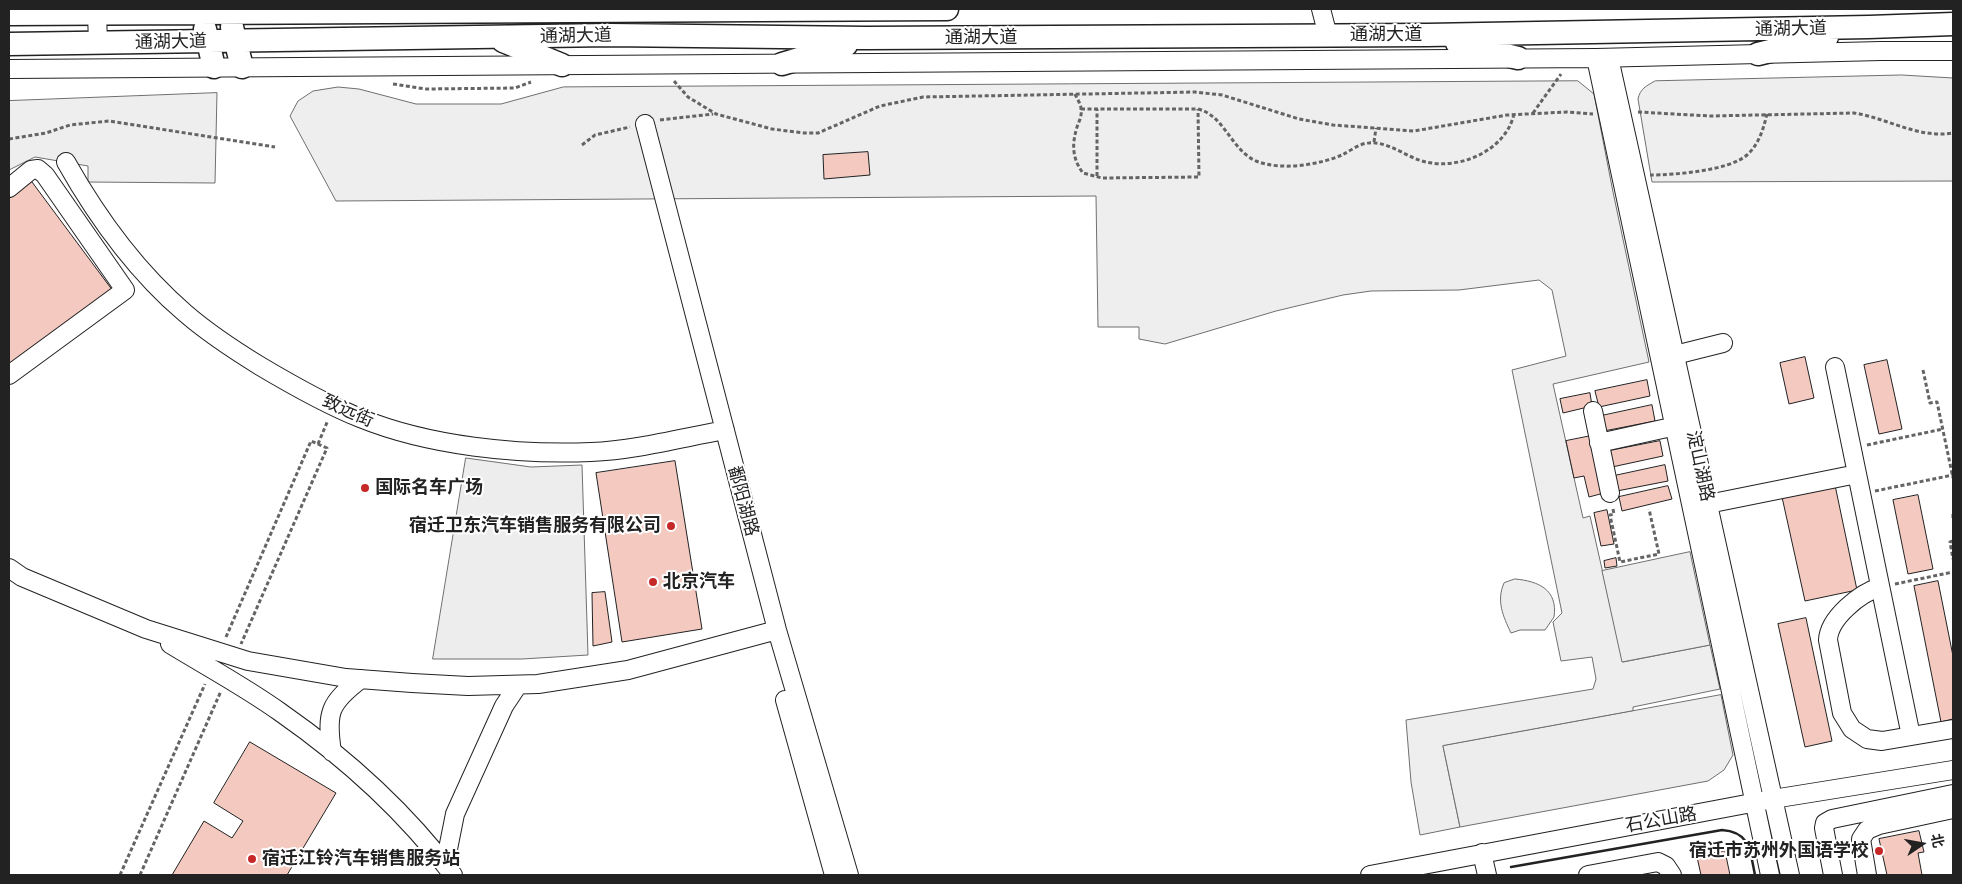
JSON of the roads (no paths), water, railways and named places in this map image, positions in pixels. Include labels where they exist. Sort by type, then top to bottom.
[{"type":"main road","name":"通湖大道","points":[[9,14],[200,10],[390,12],[947,9]]},
{"type":"main road","points":[[200,10],[214,67]]},
{"type":"main road","points":[[228,11],[242,67]]},
{"type":"main road","name":"通湖大道","points":[[9,44],[632,35],[867,38],[1427,35],[1953,24]]},
{"type":"main road","points":[[1908,26],[1953,38]]},
{"type":"main road","points":[[1758,54],[1869,27]]},
{"type":"main road","points":[[1427,35],[1518,58]]},
{"type":"main road","points":[[493,37],[562,65]]},
{"type":"main road","points":[[782,64],[867,38]]},
{"type":"street","points":[[1321,9],[1328,36]]},
{"type":"street","points":[[390,12],[390,39]]},
{"type":"street","points":[[97,13],[98,43]]},
{"type":"street","points":[[9,69],[1603,58],[1953,51]]},
{"type":"street","name":"淀山湖路","points":[[1603,58],[1682,425],[1754,803],[1770,875]]},
{"type":"street","name":"淀山湖路","points":[[1615,114],[1636,176],[1675,354],[1682,425],[1708,504],[1790,875]]},
{"type":"street","name":"鄱阳湖路","points":[[639,125],[834,875]]},
{"type":"street","name":"致远街","points":[[66,162],[90,204],[117,240],[159,288],[184,313],[239,353],[283,380],[360,418],[431,439],[510,450],[554,453],[593,452],[636,447],[719,431]]},
{"type":"street","points":[[9,188],[31,170],[38,169],[45,175],[125,290],[9,375]]},
{"type":"street","points":[[1675,354],[1724,343]]},
{"type":"street","points":[[1835,367],[1911,736]]},
{"type":"street","points":[[1593,411],[1610,493]]},
{"type":"street","points":[[1599,443],[1682,425]]},
{"type":"street","points":[[1708,504],[1857,474]]},
{"type":"street","points":[[13,573],[146,629],[248,661],[361,680],[468,686],[538,684],[628,670],[771,632]]},
{"type":"street","points":[[1880,587],[1867,591],[1857,599],[1837,619],[1828,632],[1842,713],[1852,729],[1867,738],[1882,741],[1953,729]]},
{"type":"street","points":[[146,629],[279,711],[354,769],[400,811],[449,870]]},
{"type":"street","name":"鄱阳湖路","points":[[771,632],[849,875]]},
{"type":"street","points":[[332,752],[328,728],[332,706],[343,692],[361,680]]},
{"type":"street","points":[[449,870],[455,814],[504,706],[518,685]]},
{"type":"street","name":"石公山路","points":[[1370,875],[1773,799],[1953,770]]},
{"type":"street","points":[[1833,875],[1824,828],[1825,823],[1832,818],[1953,794]]},
{"type":"street","points":[[1867,875],[1861,839],[1868,830],[1879,825],[1953,809]]},
{"type":"street","points":[[1482,853],[1487,875]]},
{"type":"street","points":[[1597,874],[1658,862],[1666,866],[1672,875]]},
{"type":"place","name":"国际名车广场","points":[[365,488]]},
{"type":"place","name":"宿迁卫东汽车销售服务有限公司","points":[[671,526]]},
{"type":"place","name":"北京汽车","points":[[653,582]]},
{"type":"place","name":"宿迁市苏州外国语学校","points":[[1879,851]]},
{"type":"place","name":"宿迁江铃汽车销售服务站","points":[[252,859]]}]
